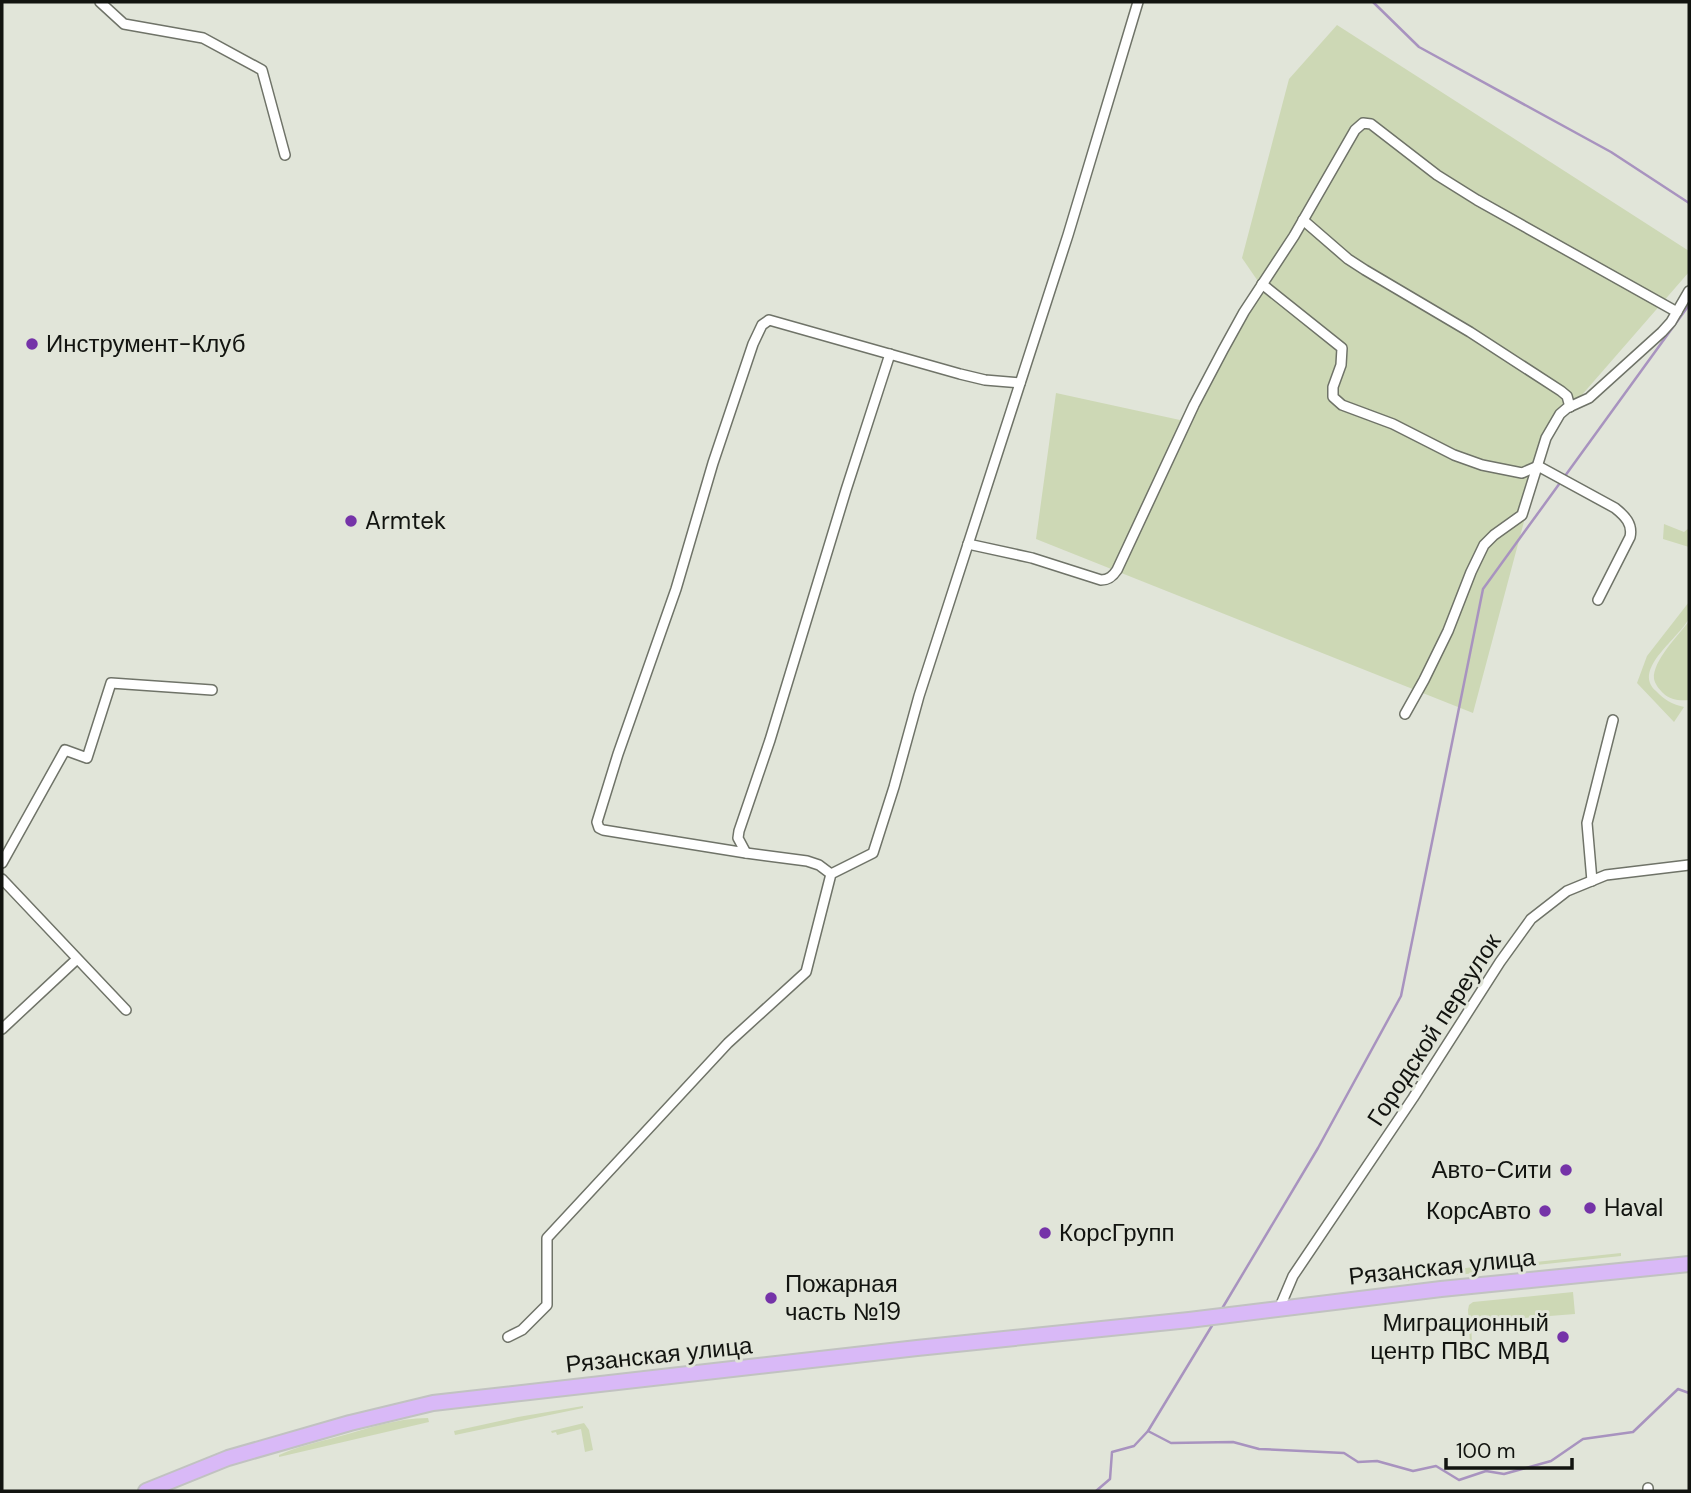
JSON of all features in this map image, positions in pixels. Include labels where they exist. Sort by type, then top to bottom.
[{"type":"main road","name":"Рязанская улица","points":[[146,1491],[228,1458],[349,1423],[433,1403],[1451,1288],[1689,1264]]},
{"type":"street","points":[[100,2],[124,24],[203,38],[262,70],[285,155]]},
{"type":"street","points":[[508,1337],[522,1330],[547,1305],[547,1238],[728,1043],[806,972],[831,874],[873,853],[919,696],[1068,235],[1138,2]]},
{"type":"street","points":[[968,544],[1032,558],[1101,580],[1112,577],[1194,405],[1244,312],[1303,220],[1355,130],[1363,123],[1367,122],[1378,128],[1437,175],[1477,200],[1677,312]]},
{"type":"street","points":[[1303,220],[1365,270],[1461,326],[1561,391],[1567,396],[1570,407]]},
{"type":"street","points":[[1262,284],[1342,348],[1333,397],[1342,405],[1393,424],[1454,455],[1482,465],[1522,472],[1538,466],[1615,508],[1630,524],[1630,537],[1598,600]]},
{"type":"street","points":[[1405,714],[1448,631],[1484,545],[1522,514],[1546,438],[1560,414],[1589,398],[1662,331],[1689,290]]},
{"type":"street","points":[[831,874],[807,860],[603,830],[598,828],[597,822],[676,589],[713,463],[759,330],[769,320],[985,380],[1020,383]]},
{"type":"street","points":[[746,853],[738,838],[739,831],[890,355]]},
{"type":"street","points":[[2,863],[65,750],[87,758],[111,683],[212,690]]},
{"type":"street","points":[[1592,881],[1587,823],[1614,720]]},
{"type":"street","name":"Городской переулок","points":[[1279,1309],[1293,1276],[1531,919],[1567,891],[1606,875],[1689,865]]},
{"type":"street","points":[[2,880],[126,1010]]},
{"type":"street","points":[[2,1029],[77,959]]},
{"type":"green space","points":[[1337,25],[1689,251],[1689,272],[1547,435],[1473,713],[1036,539],[1056,393],[1180,420],[1264,290],[1242,258],[1289,79]]},
{"type":"green space","points":[[1664,524],[1684,532],[1689,528],[1689,547],[1663,539]]},
{"type":"green space","points":[[1689,602],[1689,618],[1660,653],[1649,673],[1650,682],[1656,691],[1668,701],[1684,707],[1674,722],[1637,683],[1647,656]]},
{"type":"green space","points":[[1689,621],[1689,700],[1679,700],[1660,690],[1655,681],[1655,672],[1667,648]]},
{"type":"green space","points":[[1621,1253],[1621,1256],[1527,1266],[1526,1263]]},
{"type":"green space","points":[[1474,1267],[1475,1273],[1393,1283],[1392,1277]]},
{"type":"green space","points":[[1573,1292],[1575,1314],[1471,1322],[1470,1344],[1468,1310],[1473,1302]]},
{"type":"green space","points":[[583,1406],[455,1435],[454,1431],[518,1417]]},
{"type":"green space","points":[[428,1418],[429,1422],[279,1457],[300,1447],[370,1427]]},
{"type":"green space","points":[[584,1423],[589,1430],[593,1450],[585,1452],[581,1429],[557,1435],[551,1431]]},
{"type":"waterway","points":[[1373,2],[1419,47],[1611,152],[1689,203]]},
{"type":"waterway","points":[[1220,1312],[1318,1148],[1401,996],[1483,589],[1689,305]]},
{"type":"waterway","points":[[1148,1431],[1213,1324]]},
{"type":"waterway","points":[[1096,1491],[1110,1479],[1112,1452],[1134,1446],[1148,1431],[1171,1443],[1233,1442],[1259,1449],[1344,1453],[1358,1462],[1377,1461],[1413,1471],[1436,1466],[1459,1480],[1486,1471],[1504,1474],[1551,1461],[1583,1439],[1633,1432],[1678,1389],[1689,1393]]},
{"type":"place","name":"Инструмент-Клуб","points":[[32,344]]},
{"type":"place","name":"Armtek","points":[[351,521]]},
{"type":"place","name":"Авто-Сити","points":[[1566,1170]]},
{"type":"place","name":"Haval","points":[[1590,1208]]},
{"type":"place","name":"КорсАвто","points":[[1545,1211]]},
{"type":"place","name":"КорсГрупп","points":[[1045,1233]]},
{"type":"place","name":"Пожарная часть №19","points":[[771,1298]]},
{"type":"place","name":"Миграционный центр ПВС МВД","points":[[1563,1337]]}]
